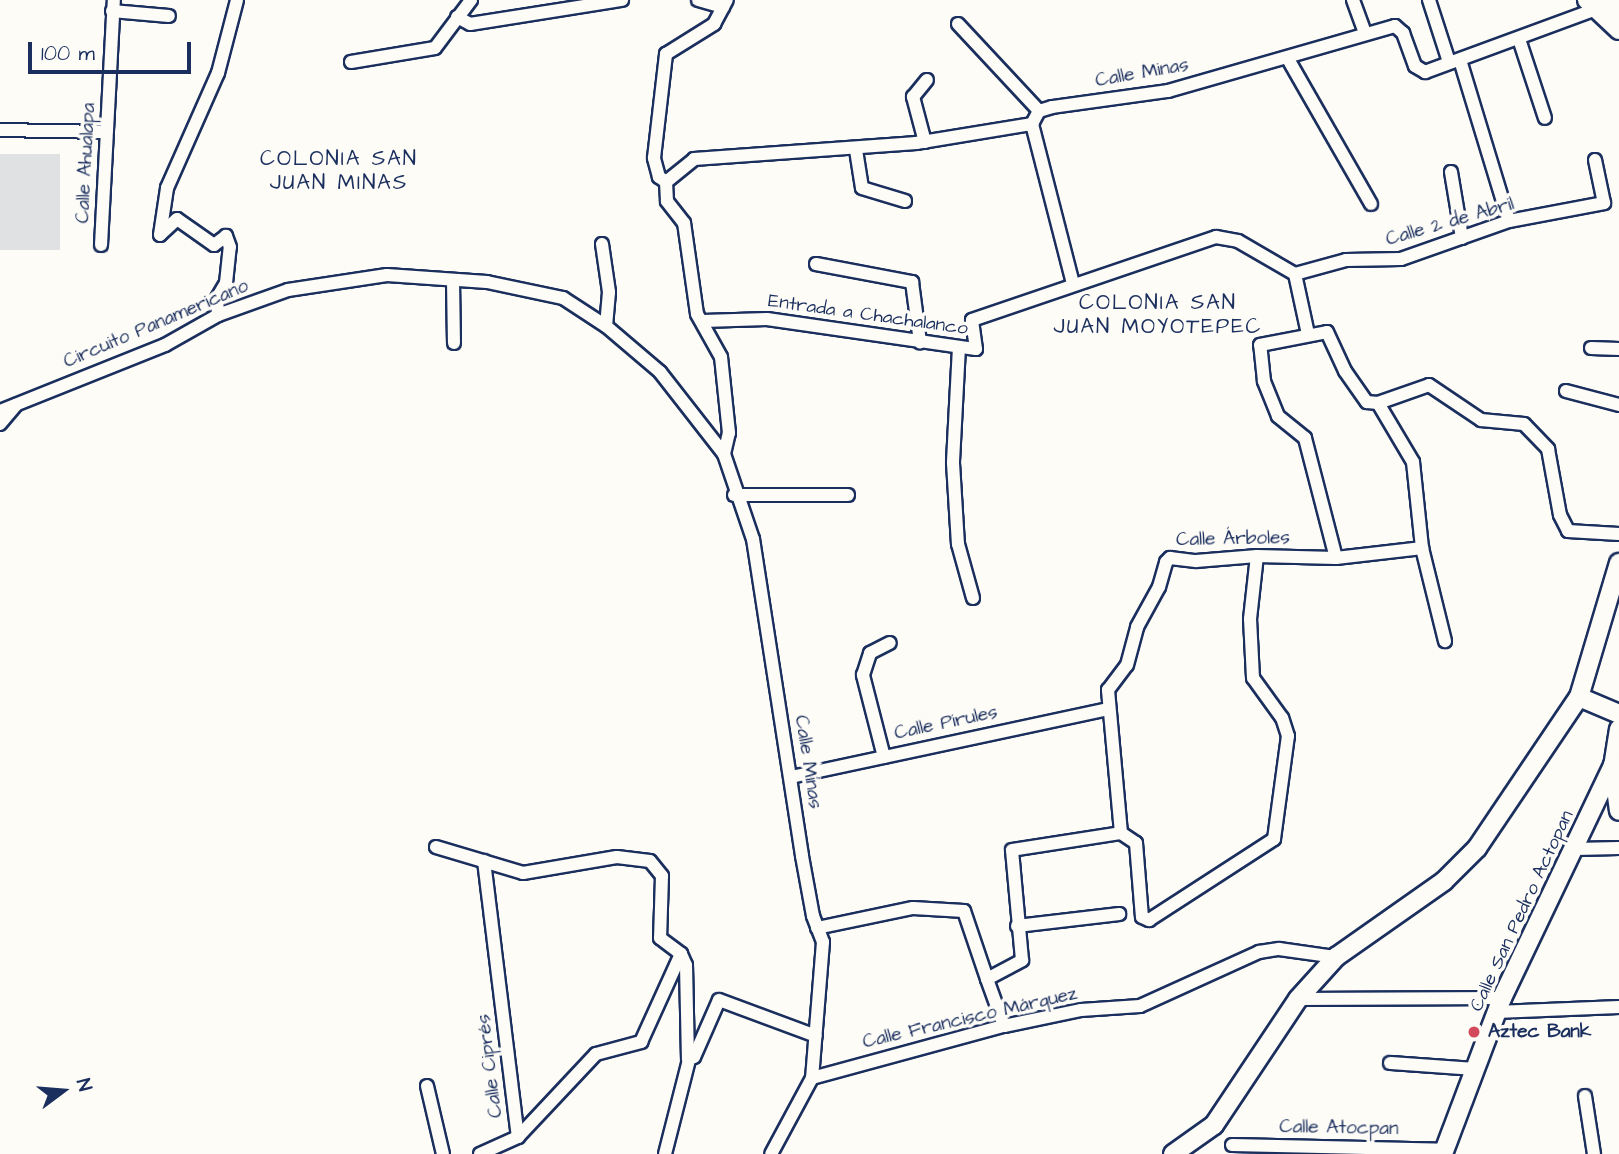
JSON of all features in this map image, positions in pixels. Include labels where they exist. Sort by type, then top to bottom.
[{"type":"street","points":[[218,315],[217,298],[226,283],[230,247],[226,236],[214,245],[177,219],[160,235],[167,188],[218,73],[237,0]]},
{"type":"street","points":[[351,62],[435,48],[471,0]]},
{"type":"street","points":[[457,17],[470,24],[622,0]]},
{"type":"street","points":[[666,182],[659,177],[654,158],[661,66],[675,44],[713,24],[725,4],[698,0]]},
{"type":"street","points":[[1353,0],[1366,33]]},
{"type":"street","points":[[1429,0],[1455,61],[1509,221]]},
{"type":"street","points":[[1598,3],[1619,10]]},
{"type":"street","points":[[1598,3],[1619,30]]},
{"type":"street","name":"Calle Minas","points":[[1039,111],[1168,91],[1288,59],[1366,33],[1400,29],[1419,71],[1519,39],[1598,3]]},
{"type":"street","points":[[113,6],[169,16]]},
{"type":"street","name":"Calle Ahualapa","points":[[101,245],[113,6]]},
{"type":"street","points":[[958,24],[1039,111],[1032,124],[1073,284],[1216,237],[1238,241],[1295,274],[1308,334]]},
{"type":"street","points":[[1519,39],[1545,118]]},
{"type":"street","points":[[1288,59],[1371,204]]},
{"type":"street","points":[[925,142],[913,97],[927,80]]},
{"type":"street","points":[[666,182],[694,159],[856,150],[925,142],[1032,124]]},
{"type":"street","points":[[0,130],[106,132]]},
{"type":"street","points":[[856,150],[862,188],[905,201]]},
{"type":"street","points":[[1595,160],[1604,203]]},
{"type":"street","points":[[1451,172],[1462,238]]},
{"type":"street","points":[[666,182],[667,201],[684,223],[694,300],[723,368],[729,433],[724,454]]},
{"type":"street","name":"Calle 2 de Abril","points":[[1295,274],[1346,260],[1394,260],[1509,221],[1619,200]]},
{"type":"street","points":[[603,244],[609,292],[606,326]]},
{"type":"street","points":[[816,264],[912,282],[920,342]]},
{"type":"street","name":"Circuito Panamericano","points":[[0,411],[165,345],[218,315],[288,290],[387,275],[519,287],[563,298],[606,326],[660,372],[724,454]]},
{"type":"street","points":[[453,281],[454,343]]},
{"type":"street","name":"Entrada a Chachalanco","points":[[703,321],[767,319],[976,349],[972,320],[1073,284]]},
{"type":"street","points":[[1336,558],[1305,438],[1278,416],[1264,381],[1260,345],[1327,332],[1359,393],[1367,402],[1378,403],[1429,385],[1481,420],[1524,424],[1548,449],[1560,515],[1568,531],[1619,534]]},
{"type":"street","points":[[959,347],[953,463],[958,544],[973,598]]},
{"type":"street","points":[[1591,348],[1619,349]]},
{"type":"street","points":[[1566,391],[1619,405]]},
{"type":"street","points":[[1378,403],[1413,462],[1422,548],[1445,641]]},
{"type":"street","points":[[0,424],[16,405]]},
{"type":"street","name":"Calle Minas","points":[[724,454],[734,495],[752,539],[824,957],[812,1078]]},
{"type":"street","points":[[734,495],[848,495]]},
{"type":"street","name":"Calle Árboles","points":[[1109,709],[1108,690],[1127,664],[1137,627],[1159,587],[1166,562],[1170,558],[1196,561],[1257,556],[1336,558],[1422,548]]},
{"type":"street","points":[[986,979],[1022,960],[1012,850],[1121,833],[1136,842],[1142,917],[1149,920],[1274,839],[1288,736],[1282,718],[1252,678],[1251,597],[1257,556]]},
{"type":"street","points":[[1173,1154],[1214,1125],[1298,999],[1336,957],[1462,865],[1579,697],[1619,563]]},
{"type":"street","points":[[884,757],[863,675],[870,653],[890,643]]},
{"type":"street","points":[[1579,697],[1619,714]]},
{"type":"street","points":[[1109,709],[1121,833]]},
{"type":"street","name":"Calle Pirules","points":[[791,777],[1109,709]]},
{"type":"street","points":[[1619,729],[1613,765],[1619,811]]},
{"type":"street","name":"Calle San Pedro Actopan","points":[[1447,1149],[1499,1005],[1613,765]]},
{"type":"street","points":[[436,847],[523,873],[607,858],[650,861],[663,876],[660,939],[681,954],[687,965],[689,1029],[685,1054],[689,1060]]},
{"type":"street","points":[[1575,849],[1619,848]]},
{"type":"street","name":"Calle Ciprés","points":[[484,860],[518,1137]]},
{"type":"street","points":[[817,928],[913,908],[964,911],[1004,1026]]},
{"type":"street","points":[[1017,926],[1119,915]]},
{"type":"street","name":"Calle Francisco Márquez","points":[[812,1078],[1004,1026],[1082,1010],[1140,1006],[1269,950],[1336,957]]},
{"type":"street","name":"Calle Ciprés","points":[[518,1137],[596,1054],[641,1042],[681,954]]},
{"type":"street","points":[[1298,999],[1619,1007]]},
{"type":"street","points":[[665,1154],[689,1060],[719,1000],[816,1036]]},
{"type":"street","points":[[1390,1063],[1476,1069]]},
{"type":"street","points":[[771,1154],[812,1078]]},
{"type":"street","points":[[427,1086],[443,1154]]},
{"type":"street","points":[[1585,1096],[1594,1154]]},
{"type":"street","points":[[480,1154],[518,1137]]},
{"type":"street","points":[[516,1154],[518,1137]]},
{"type":"street","name":"Calle Atocpan","points":[[1232,1144],[1447,1149]]},
{"type":"shaded area","points":[[0,154],[60,154],[60,250],[0,250]]},
{"type":"place","name":"Aztec Bank","points":[[1474,1032]]},
{"type":"district","name":"COLONIA SAN JUAN MINAS","points":[[339,171]]},
{"type":"district","name":"COLONIA SAN JUAN MOYOTEPEC","points":[[1158,315]]}]
